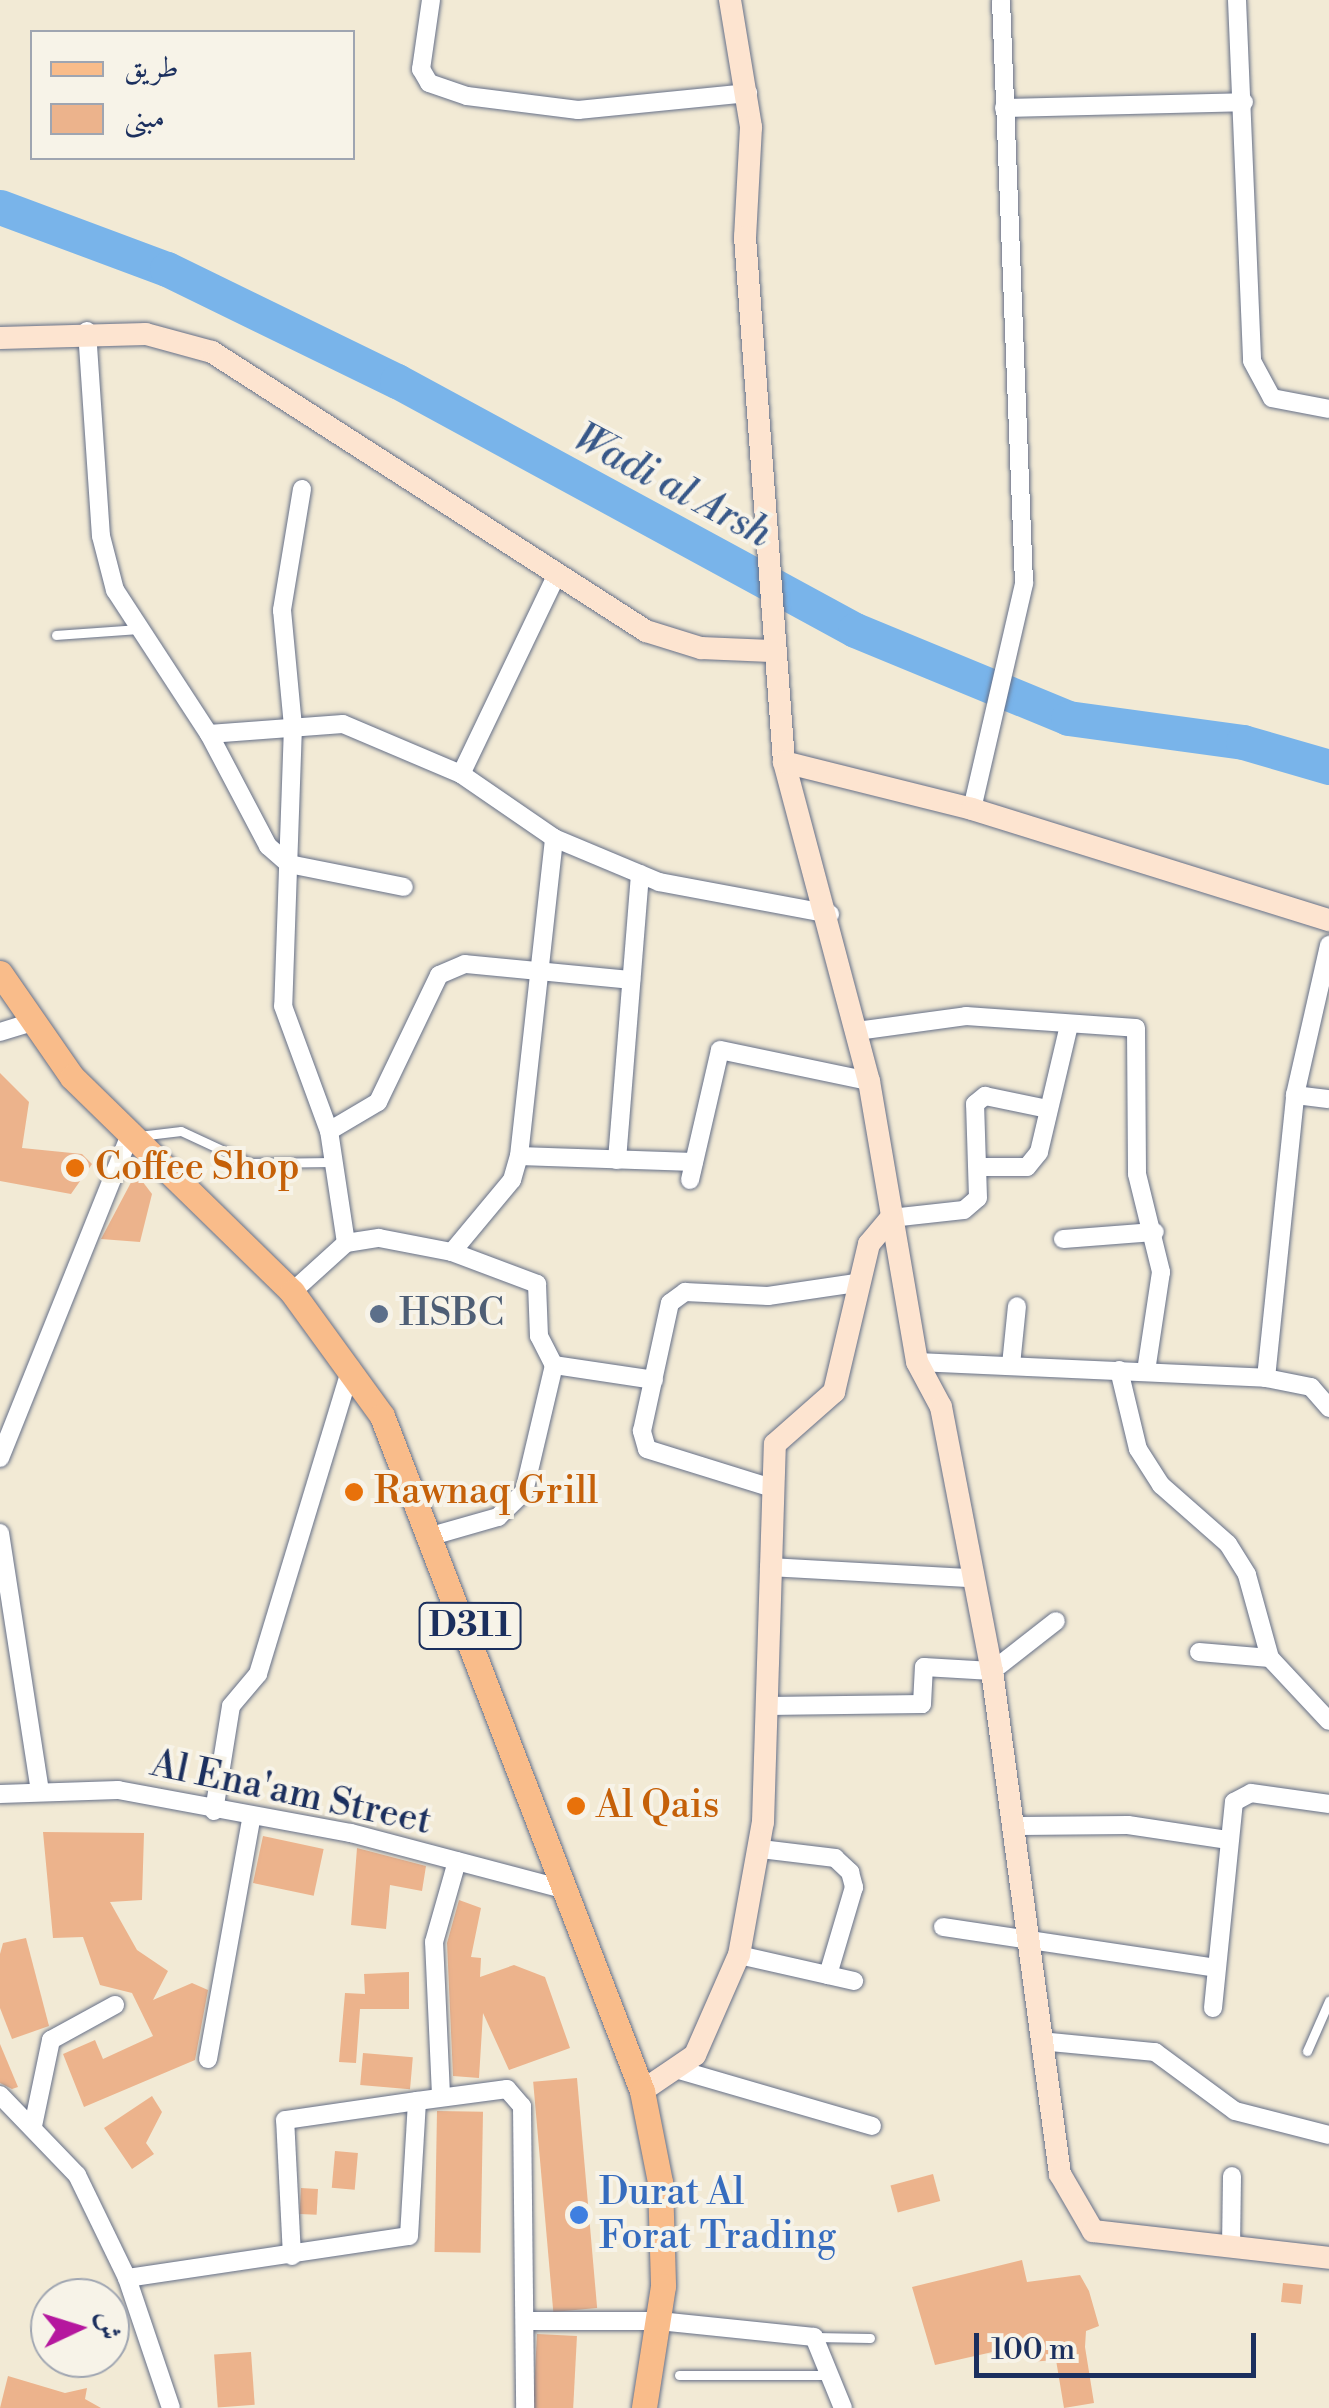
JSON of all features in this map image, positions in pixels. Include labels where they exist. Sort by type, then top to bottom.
[{"type":"main road","name":"D311","points":[[0,973],[29,1023],[129,1137],[292,1292],[351,1368],[435,1535],[642,2092],[660,2182],[659,2321],[644,2408]]},
{"type":"street","points":[[431,0],[421,70],[428,83],[466,96],[578,110],[748,94]]},
{"type":"street","points":[[730,0],[748,94],[745,237],[771,652],[784,762],[830,914],[869,1081],[917,1362],[940,1407],[968,1578],[992,1670],[1020,1826],[1040,2041],[1060,2174],[1093,2231],[1329,2258]]},
{"type":"street","points":[[972,808],[1024,583],[1001,0]]},
{"type":"street","points":[[1238,0],[1258,385],[1272,398],[1329,409]]},
{"type":"street","points":[[1004,108],[1244,102]]},
{"type":"street","points":[[0,338],[87,332],[212,352],[646,632],[701,648],[771,652]]},
{"type":"street","points":[[87,332],[101,536],[115,590],[209,734],[268,846],[290,864],[404,887]]},
{"type":"street","points":[[302,489],[282,610],[293,726],[282,1006],[329,1131],[346,1243]]},
{"type":"street","points":[[460,774],[557,574]]},
{"type":"street","points":[[209,734],[344,724],[460,774],[554,838],[640,874],[830,914]]},
{"type":"street","points":[[784,762],[972,808],[1329,920]]},
{"type":"street","points":[[452,1252],[512,1180],[520,1156],[554,838]]},
{"type":"street","points":[[617,1160],[640,874]]},
{"type":"street","points":[[1266,1378],[1295,1094],[1329,944]]},
{"type":"street","points":[[329,1131],[378,1102],[439,975],[465,964],[631,980]]},
{"type":"street","points":[[857,1031],[966,1016],[1136,1028],[1136,1174],[1155,1232],[1161,1308],[1146,1372]]},
{"type":"street","points":[[0,1032],[29,1023]]},
{"type":"street","points":[[978,1167],[1026,1168],[1048,1109],[1069,1025]]},
{"type":"street","points":[[520,1156],[617,1160],[692,1171],[720,1050],[869,1081]]},
{"type":"street","points":[[1295,1094],[1329,1099]]},
{"type":"street","points":[[642,2092],[676,2069],[713,2026],[739,1955],[761,1849],[775,1444],[841,1375],[856,1283],[868,1244],[892,1218],[964,1210],[978,1198],[975,1104],[985,1096],[1048,1109]]},
{"type":"street","points":[[0,1458],[129,1137]]},
{"type":"street","points":[[1063,1238],[1155,1232]]},
{"type":"street","points":[[292,1292],[346,1243],[379,1238],[452,1252],[537,1284],[539,1336],[554,1365],[524,1492],[498,1517],[435,1535]]},
{"type":"street","points":[[772,1488],[647,1448],[654,1380],[679,1294],[856,1283]]},
{"type":"street","points":[[1011,1365],[1018,1306]]},
{"type":"street","points":[[917,1362],[1266,1378],[1312,1387],[1329,1408]]},
{"type":"street","points":[[554,1365],[654,1380]]},
{"type":"street","points":[[214,1810],[231,1706],[258,1674],[351,1368]]},
{"type":"street","points":[[1119,1370],[1138,1449],[1248,1576],[1270,1658],[1329,1721]]},
{"type":"street","points":[[0,1533],[40,1791]]},
{"type":"street","points":[[769,1567],[968,1578]]},
{"type":"street","points":[[768,1706],[922,1704],[924,1667],[992,1670],[1056,1621]]},
{"type":"street","points":[[1200,1652],[1270,1658]]},
{"type":"street","name":"Al Ena'am Street","points":[[0,1794],[118,1790],[457,1861],[566,1890]]},
{"type":"street","points":[[1213,2008],[1212,1967],[1234,1802],[1251,1792],[1329,1804]]},
{"type":"street","points":[[208,2058],[251,1818]]},
{"type":"street","points":[[1020,1826],[1128,1825],[1227,1840]]},
{"type":"street","points":[[761,1849],[835,1858],[850,1872],[854,1887],[828,1976]]},
{"type":"street","points":[[441,2095],[434,1942],[457,1861]]},
{"type":"street","points":[[943,1926],[1034,1945],[1212,1967]]},
{"type":"street","points":[[739,1955],[854,1982]]},
{"type":"street","points":[[33,2126],[51,2040],[116,2006]]},
{"type":"street","points":[[1040,2041],[1154,2052],[1235,2111],[1329,2135]]},
{"type":"street","points":[[676,2069],[872,2126]]},
{"type":"street","points":[[0,2095],[77,2175],[127,2278],[408,2236],[416,2100]]},
{"type":"street","points":[[292,2256],[286,2120],[441,2095],[518,2095],[526,2408]]},
{"type":"street","points":[[1231,2248],[1232,2176]]},
{"type":"street","points":[[130,2287],[171,2408]]},
{"type":"street","points":[[525,2321],[659,2321],[814,2336],[825,2375],[843,2408]]},
{"type":"lane","points":[[56,634],[141,629]]},
{"type":"lane","points":[[129,1137],[181,1132],[250,1163],[334,1162]]},
{"type":"lane","points":[[1307,2051],[1329,2000]]},
{"type":"lane","points":[[814,2336],[870,2338]]},
{"type":"lane","points":[[679,2375],[825,2375]]},
{"type":"building","points":[[0,1073],[29,1102],[22,1148],[82,1154],[92,1164],[71,1194],[0,1181]]},
{"type":"building","points":[[136,1173],[152,1194],[140,1242],[101,1239]]},
{"type":"building","points":[[43,1832],[144,1833],[142,1900],[110,1902],[137,1950],[168,1971],[153,2000],[192,1983],[208,1990],[195,2060],[84,2107],[63,2054],[95,2040],[103,2059],[153,2036],[132,1993],[100,1985],[83,1937],[53,1938]]},
{"type":"building","points":[[263,1836],[324,1849],[314,1896],[253,1883]]},
{"type":"building","points":[[357,1848],[426,1866],[422,1891],[390,1885],[386,1929],[351,1925]]},
{"type":"building","points":[[459,1900],[481,1908],[471,1957],[481,1958],[480,1977],[514,1965],[545,1977],[570,2048],[509,2070],[483,2013],[479,2078],[453,2076],[447,1943]]},
{"type":"building","points":[[26,1938],[49,2026],[12,2039],[0,2008],[0,1954],[3,1943]]},
{"type":"building","points":[[409,1972],[409,2009],[360,2009],[356,2063],[339,2062],[345,1993],[365,1994],[364,1974]]},
{"type":"building","points":[[0,2044],[18,2087],[12,2089],[0,2083]]},
{"type":"building","points":[[363,2053],[413,2057],[410,2089],[360,2085]]},
{"type":"building","points":[[577,2078],[597,2308],[553,2312],[533,2082]]},
{"type":"building","points":[[152,2096],[162,2112],[146,2143],[154,2154],[132,2169],[104,2128]]},
{"type":"building","points":[[437,2111],[483,2112],[481,2253],[435,2252]]},
{"type":"building","points":[[335,2151],[358,2153],[355,2190],[332,2188]]},
{"type":"building","points":[[933,2174],[940,2201],[898,2212],[890,2185]]},
{"type":"building","points":[[301,2188],[318,2189],[317,2215],[300,2214]]},
{"type":"building","points":[[1022,2260],[1027,2282],[1080,2275],[1089,2291],[1099,2326],[1086,2331],[1094,2403],[1064,2408],[1056,2360],[1029,2362],[1024,2345],[935,2365],[912,2287]]},
{"type":"building","points":[[1283,2283],[1303,2285],[1301,2304],[1281,2302]]},
{"type":"building","points":[[537,2334],[577,2336],[573,2408],[533,2408]]},
{"type":"building","points":[[251,2352],[255,2405],[218,2407],[214,2355]]},
{"type":"building","points":[[8,2376],[65,2393],[87,2388],[85,2399],[101,2408],[0,2408]]},
{"type":"waterway","name":"Wadi al Arsh","points":[[0,207],[167,269],[397,381],[855,630],[1068,718],[1243,742],[1329,767]]},
{"type":"place","name":"Coffee Shop","points":[[75,1168]]},
{"type":"place","name":"HSBC","points":[[379,1314]]},
{"type":"place","name":"Rawnaq Grill","points":[[354,1492]]},
{"type":"place","name":"Al Qais","points":[[576,1806]]},
{"type":"place","name":"Durat Al Forat Trading","points":[[579,2215]]}]
